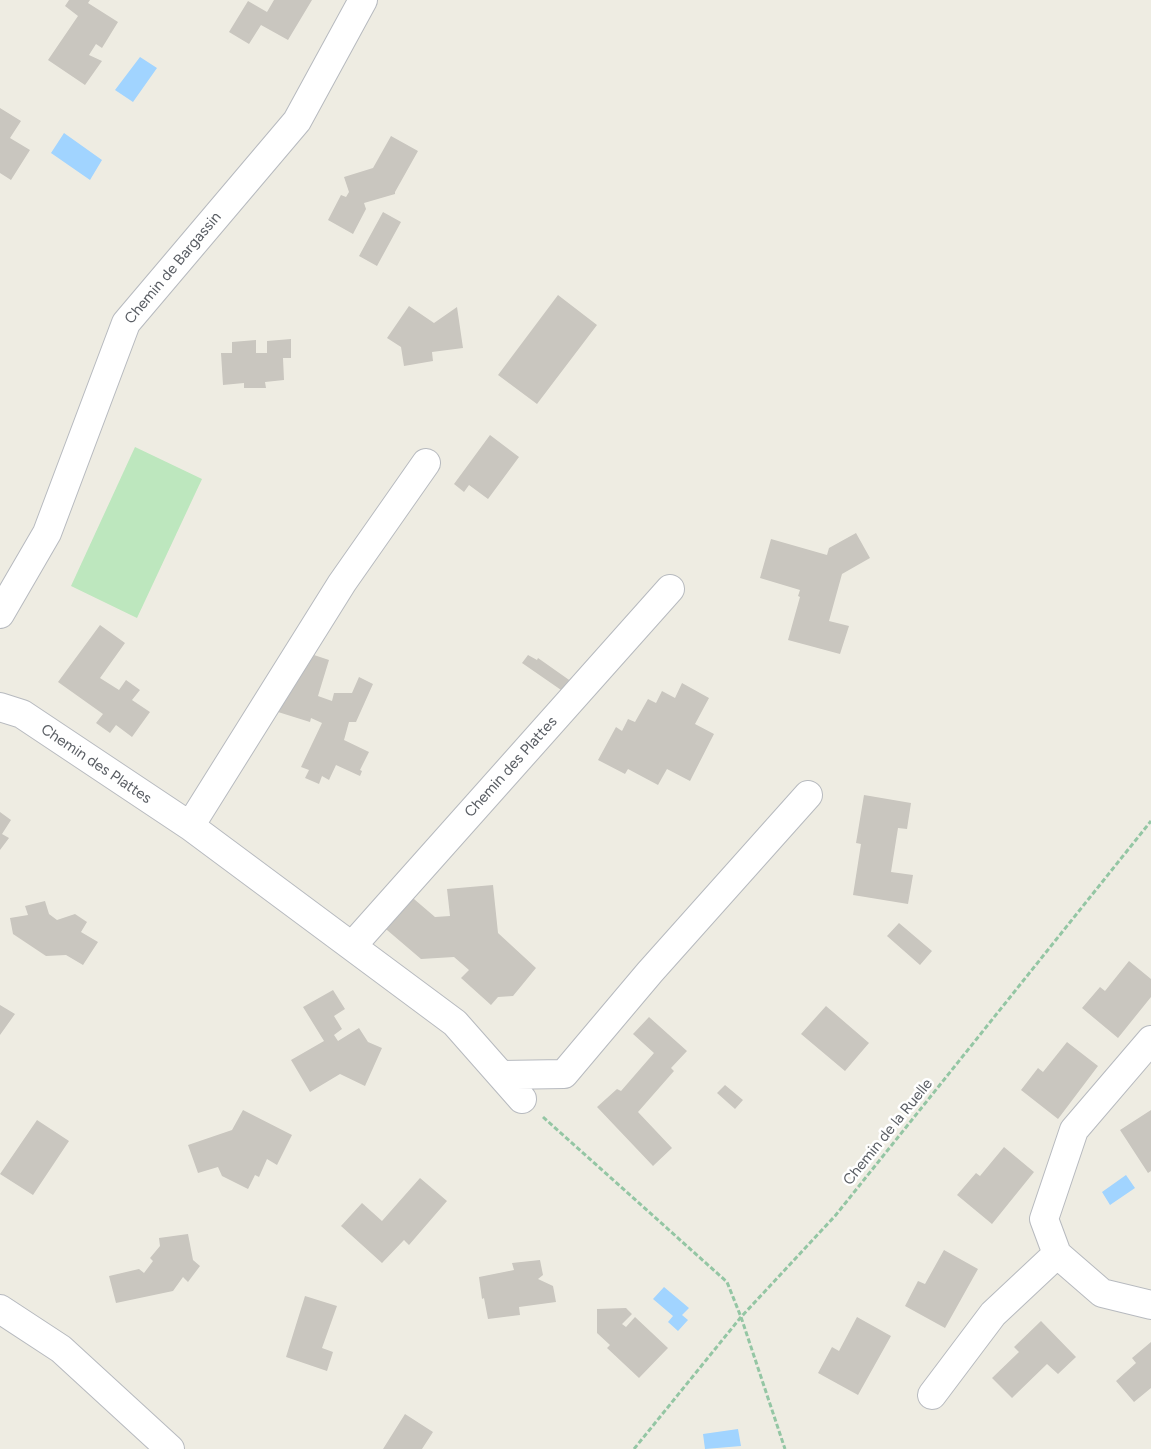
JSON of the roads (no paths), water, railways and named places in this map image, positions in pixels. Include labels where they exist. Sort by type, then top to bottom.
[{"type":"street","name":"Chemin de Bargassin","points":[[0,614],[47,533],[126,323],[297,121],[364,0]]},
{"type":"street","points":[[190,826],[342,583],[426,463]]},
{"type":"street","name":"Chemin des Plattes","points":[[352,946],[670,589]]},
{"type":"street","name":"Chemin des Plattes","points":[[0,708],[22,714],[190,826],[455,1022],[522,1099]]},
{"type":"street","points":[[501,1075],[564,1074],[650,972],[808,795]]},
{"type":"street","points":[[1151,1040],[1074,1130],[1044,1219],[1057,1254],[1102,1293],[1151,1305]]},
{"type":"street","points":[[932,1395],[992,1314],[1057,1254]]},
{"type":"street","points":[[0,1309],[62,1349],[170,1449]]},
{"type":"water","points":[[140,57],[157,68],[133,102],[115,90]]},
{"type":"water","points":[[64,133],[102,160],[90,180],[51,153]]},
{"type":"water","points":[[1126,1175],[1135,1188],[1110,1205],[1102,1192]]},
{"type":"water","points":[[664,1287],[689,1308],[682,1315],[688,1320],[678,1331],[668,1322],[673,1316],[653,1299]]},
{"type":"water","points":[[738,1429],[741,1446],[705,1449],[703,1434]]}]
